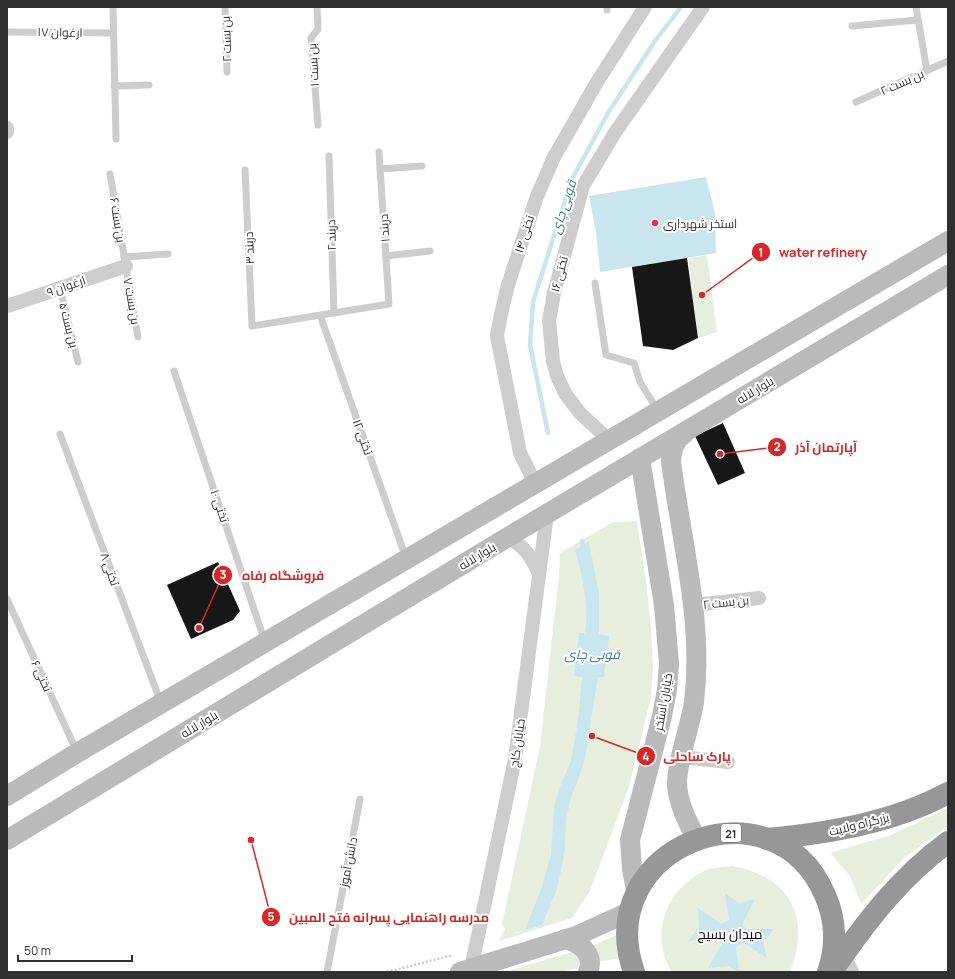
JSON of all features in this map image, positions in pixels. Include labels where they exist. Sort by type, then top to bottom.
[{"type":"highway","name":"بزرگراه ولایت","points":[[767,839],[819,834],[860,826],[922,805],[948,793]]},
{"type":"highway","name":"21","points":[[634,972],[628,946],[628,928],[634,903],[647,876],[665,857],[678,847],[697,839],[732,833],[767,839],[787,849],[812,872],[824,891],[831,912],[834,934],[832,957],[828,972]]},
{"type":"highway","points":[[831,972],[848,963],[877,907],[919,865],[948,842]]},
{"type":"street","name":"تختی ۱۴","points":[[535,483],[520,453],[498,336],[502,307],[536,199],[553,159],[597,82],[645,7]]},
{"type":"street","name":"تختی ۱۶","points":[[609,440],[580,413],[566,395],[557,376],[553,361],[549,320],[554,293],[583,186],[616,131],[703,7]]},
{"type":"street","points":[[7,796],[265,642],[948,241]]},
{"type":"street","name":"ارغوان ۹","points":[[7,306],[60,288],[125,261]]},
{"type":"street","name":"بلوار لاله","points":[[7,840],[508,537],[948,275]]},
{"type":"street","points":[[696,425],[677,438],[672,449],[671,461],[673,482],[694,605],[697,674],[694,702],[677,782],[678,797],[686,821],[697,839]]},
{"type":"street","name":"خیابان استخر","points":[[634,903],[630,840],[662,716],[667,690],[669,664],[664,605],[640,458]]},
{"type":"street","points":[[645,488],[648,478],[657,473],[667,475],[673,482]]},
{"type":"street","name":"خیابان کاج","points":[[466,970],[475,949],[515,759],[547,514]]},
{"type":"street","points":[[508,537],[523,546],[532,559],[539,574]]},
{"type":"street","name":"بن بست ۲","points":[[694,605],[759,598]]},
{"type":"street","points":[[682,757],[728,762]]},
{"type":"street","points":[[466,970],[566,939],[605,924],[634,903]]},
{"type":"street","points":[[566,939],[576,942],[587,953],[590,960],[588,972]]},
{"type":"lane","points":[[113,7],[116,139]]},
{"type":"lane","name":"بن بست ۲","points":[[225,7],[227,72]]},
{"type":"lane","name":"بن بست ۱","points":[[317,7],[318,29],[311,38],[318,125]]},
{"type":"lane","points":[[916,7],[927,70]]},
{"type":"lane","points":[[852,26],[918,20]]},
{"type":"lane","name":"ارغوان ۱۷","points":[[7,32],[113,33]]},
{"type":"lane","name":"بن بست ۲","points":[[856,102],[948,61]]},
{"type":"lane","points":[[114,86],[150,85]]},
{"type":"lane","name":"دربند ۱","points":[[334,313],[389,304],[379,152]]},
{"type":"lane","name":"دربند ۲","points":[[329,156],[334,313]]},
{"type":"lane","points":[[380,170],[422,166]]},
{"type":"lane","name":"دربند ۳","points":[[245,170],[252,326],[320,315]]},
{"type":"lane","name":"بن بست ۶","points":[[110,174],[125,261]]},
{"type":"lane","points":[[386,256],[430,252]]},
{"type":"lane","points":[[125,261],[168,254]]},
{"type":"lane","name":"بن بست ۷","points":[[125,261],[138,337]]},
{"type":"lane","points":[[595,283],[606,355],[634,364],[640,382],[658,411]]},
{"type":"lane","name":"بن بست ۵","points":[[60,288],[78,362]]},
{"type":"lane","points":[[320,315],[334,313]]},
{"type":"lane","name":"تختی ۱۲","points":[[320,315],[406,559]]},
{"type":"lane","name":"تختی ۱۰","points":[[174,371],[265,642]]},
{"type":"lane","name":"تختی ۸","points":[[60,434],[161,704]]},
{"type":"lane","name":"تختی ۶","points":[[7,599],[77,753]]},
{"type":"lane","name":"دانش آموز","points":[[326,972],[360,799]]},
{"type":"path","points":[[388,972],[475,949]]},
{"type":"green space","points":[[707,255],[717,332],[698,338],[688,258]]},
{"type":"green space","points":[[637,521],[646,581],[651,627],[653,666],[651,697],[629,787],[590,891],[572,918],[499,941],[505,929],[502,924],[540,746],[559,575],[560,553],[613,522]]},
{"type":"green space","points":[[948,808],[948,826],[905,857],[862,903],[850,876],[831,854],[833,852],[891,835]]},
{"type":"green space","name":"میدان بسیج","points":[[733,866],[752,871],[768,879],[781,889],[790,902],[796,916],[798,932],[797,950],[791,969],[789,972],[672,972],[665,957],[661,942],[662,927],[666,912],[673,899],[682,886],[695,876],[709,869]]},
{"type":"green space","points":[[617,935],[622,958],[596,962],[591,946]]},
{"type":"green space","points":[[572,952],[578,956],[580,963],[577,968],[561,972],[505,972]]},
{"type":"water","name":"استخر شهرداری","points":[[706,177],[715,213],[716,253],[600,272],[596,232],[589,196]]},
{"type":"water","name":"قوبی چای","points":[[589,541],[599,595],[599,634],[609,636],[604,677],[598,677],[585,758],[571,797],[566,821],[565,847],[557,889],[542,925],[525,930],[542,887],[551,855],[554,807],[561,784],[571,761],[578,721],[582,677],[574,676],[579,633],[585,633],[586,601],[583,581],[575,550]]},
{"type":"water","points":[[725,893],[739,903],[755,899],[742,924],[746,929],[774,929],[763,942],[767,958],[744,943],[736,947],[739,972],[728,966],[708,968],[722,943],[718,937],[688,941],[699,927],[698,908],[721,924],[729,920]]},
{"type":"building","points":[[687,258],[698,338],[673,350],[643,346],[632,267]]},
{"type":"building","points":[[723,423],[745,473],[718,485],[695,436]]},
{"type":"building","points":[[218,562],[240,611],[233,620],[191,639],[167,585]]},
{"type":"waterway","name":"قوبی چای","points":[[548,433],[530,345],[533,302],[572,179],[608,113],[655,41],[681,7]]},
{"type":"waterway","name":"قوبی چای","points":[[582,541],[584,551]]},
{"type":"place","name":"استخر شهرداری","points":[[655,223]]},
{"type":"place","name":"water refinery","points":[[702,295]]},
{"type":"place","name":"آپارتمان آذر","points":[[720,454]]},
{"type":"place","name":"فروشگاه رفاه","points":[[199,628]]},
{"type":"place","name":"پارک ساحلی","points":[[592,736]]},
{"type":"place","name":"مدرسه راهنمایی پسرانه فتح المبین","points":[[251,840]]},
{"type":"district","name":"میدان بسیج","points":[[730,933]]}]
